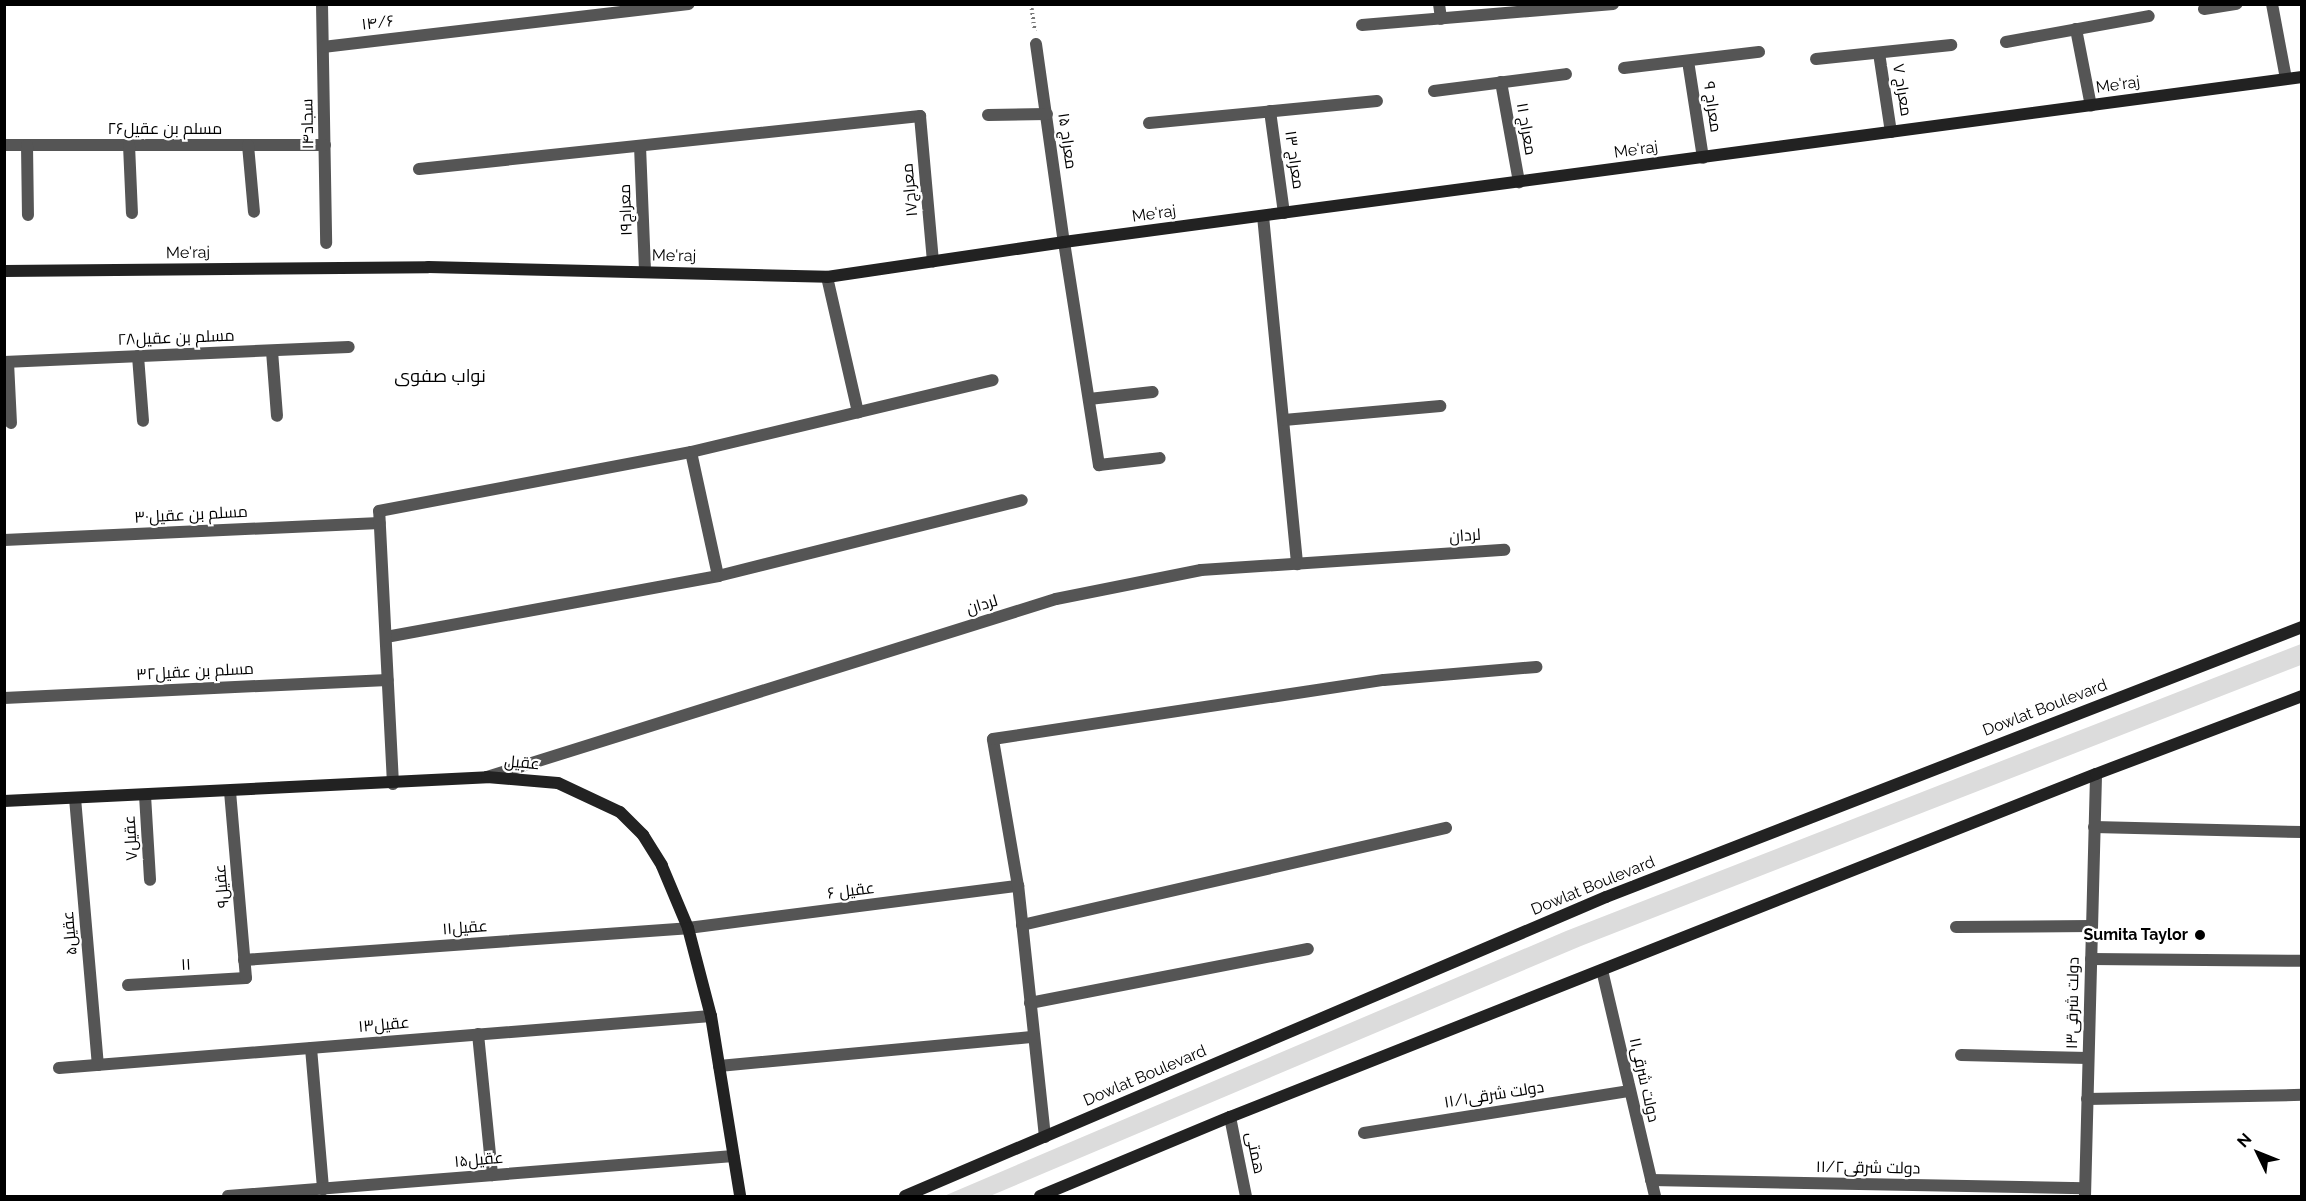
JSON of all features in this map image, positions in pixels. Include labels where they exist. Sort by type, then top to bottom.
[{"type":"street","name":"۱۴سجاد","points":[[322,4],[326,243]]},
{"type":"street","name":"۱۴/۶","points":[[323,47],[688,4]]},
{"type":"street","points":[[1439,4],[1441,19]]},
{"type":"street","points":[[1362,25],[1613,4]]},
{"type":"street","points":[[2204,9],[2238,4]]},
{"type":"street","points":[[2272,4],[2286,79]]},
{"type":"street","points":[[2006,42],[2149,16]]},
{"type":"street","points":[[2076,29],[2091,106]]},
{"type":"street","name":"معراج ۱۵","points":[[1036,44],[1099,465],[1160,458]]},
{"type":"street","points":[[1816,59],[1952,45]]},
{"type":"street","points":[[1624,68],[1759,52]]},
{"type":"street","name":"معراج ۷","points":[[1880,53],[1891,132]]},
{"type":"street","name":"معراج ۹","points":[[1688,61],[1703,158]]},
{"type":"street","points":[[1434,91],[1566,74]]},
{"type":"street","name":"Me'raj","points":[[4,271],[428,267],[827,277],[1064,242],[2301,77]]},
{"type":"street","name":"معراج ۱۱","points":[[1501,82],[1519,182]]},
{"type":"street","points":[[1149,123],[1377,101]]},
{"type":"street","name":"معراج ۱۳","points":[[1270,111],[1284,213]]},
{"type":"street","points":[[988,115],[1047,114]]},
{"type":"street","name":"معراج۱۷","points":[[640,146],[920,116],[933,261]]},
{"type":"street","name":"مسلم بن عقیل۲۶","points":[[4,145],[325,146]]},
{"type":"street","points":[[27,145],[28,215]]},
{"type":"street","points":[[129,145],[132,213]]},
{"type":"street","points":[[248,145],[254,212]]},
{"type":"street","points":[[419,169],[640,146]]},
{"type":"street","name":"معراج۱۹","points":[[640,146],[645,272]]},
{"type":"street","points":[[1263,216],[1298,564]]},
{"type":"street","points":[[827,277],[858,412]]},
{"type":"street","name":"مسلم بن عقیل۲۸","points":[[6,362],[349,347]]},
{"type":"street","points":[[273,351],[276,416]]},
{"type":"street","points":[[138,356],[142,421]]},
{"type":"street","points":[[6,362],[11,423]]},
{"type":"street","points":[[393,784],[379,511],[691,452],[993,380]]},
{"type":"street","points":[[1089,399],[1153,392]]},
{"type":"street","points":[[1284,420],[1440,406]]},
{"type":"street","points":[[691,452],[718,576]]},
{"type":"street","points":[[386,638],[718,576],[1022,500]]},
{"type":"street","name":"مسلم بن عقیل۳۰","points":[[4,540],[380,523]]},
{"type":"street","name":"لردان","points":[[487,777],[1056,599],[1201,570],[1504,550]]},
{"type":"street","name":"Dowlat Boulevard","points":[[905,1197],[1606,897],[2301,627]]},
{"type":"street","points":[[1045,1137],[1018,886],[993,739],[1384,680],[1536,668]]},
{"type":"street","name":"مسلم بن عقیل۳۲","points":[[4,698],[388,680]]},
{"type":"street","points":[[1040,1197],[1230,1117],[2096,774],[2301,696]]},
{"type":"street","name":"۱۳دولت شرقی","points":[[2085,1192],[2096,774]]},
{"type":"street","name":"عقیل","points":[[4,801],[393,784],[487,777],[558,783],[620,812],[643,835],[662,866],[688,928],[711,1016],[740,1197]]},
{"type":"street","name":"عقیل۹","points":[[230,791],[246,978]]},
{"type":"street","name":"عقیل۷","points":[[145,795],[150,880]]},
{"type":"street","name":"عقیل۵","points":[[75,798],[98,1065]]},
{"type":"street","points":[[2094,827],[2301,832]]},
{"type":"street","points":[[1022,925],[1446,828]]},
{"type":"street","name":"عقیل ۶","points":[[688,928],[1018,886]]},
{"type":"street","points":[[1956,927],[2092,926]]},
{"type":"street","name":"عقیل۱۱","points":[[244,960],[688,928]]},
{"type":"street","points":[[1030,1003],[1308,949]]},
{"type":"street","points":[[2091,959],[2301,961]]},
{"type":"street","name":"۱۱دولت شرقی","points":[[1602,970],[1655,1197]]},
{"type":"street","name":"۱۱","points":[[128,985],[246,978]]},
{"type":"street","name":"عقیل۱۳","points":[[59,1068],[711,1016]]},
{"type":"street","points":[[478,1034],[492,1175]]},
{"type":"street","points":[[719,1066],[1034,1037]]},
{"type":"street","points":[[311,1048],[323,1189]]},
{"type":"street","points":[[1961,1055],[2088,1058]]},
{"type":"street","name":"۱۱/۱دولت شرقی","points":[[1364,1132],[1630,1091]]},
{"type":"street","points":[[2087,1099],[2301,1095]]},
{"type":"street","name":"همتی","points":[[1230,1117],[1246,1197]]},
{"type":"street","name":"عقیل۱۵","points":[[228,1197],[733,1156]]},
{"type":"street","name":"۱۱/۲دولت شرقی","points":[[1651,1180],[2085,1192]]},
{"type":"path","points":[[1032,4],[1036,44]]},
{"type":"shaded area","points":[[2301,644],[2301,665],[1581,946],[990,1196],[944,1196],[1566,931]]},
{"type":"place","name":"Sumita Taylor","points":[[2200,935]]},
{"type":"district","name":"نواب صفوی","points":[[440,376]]}]
